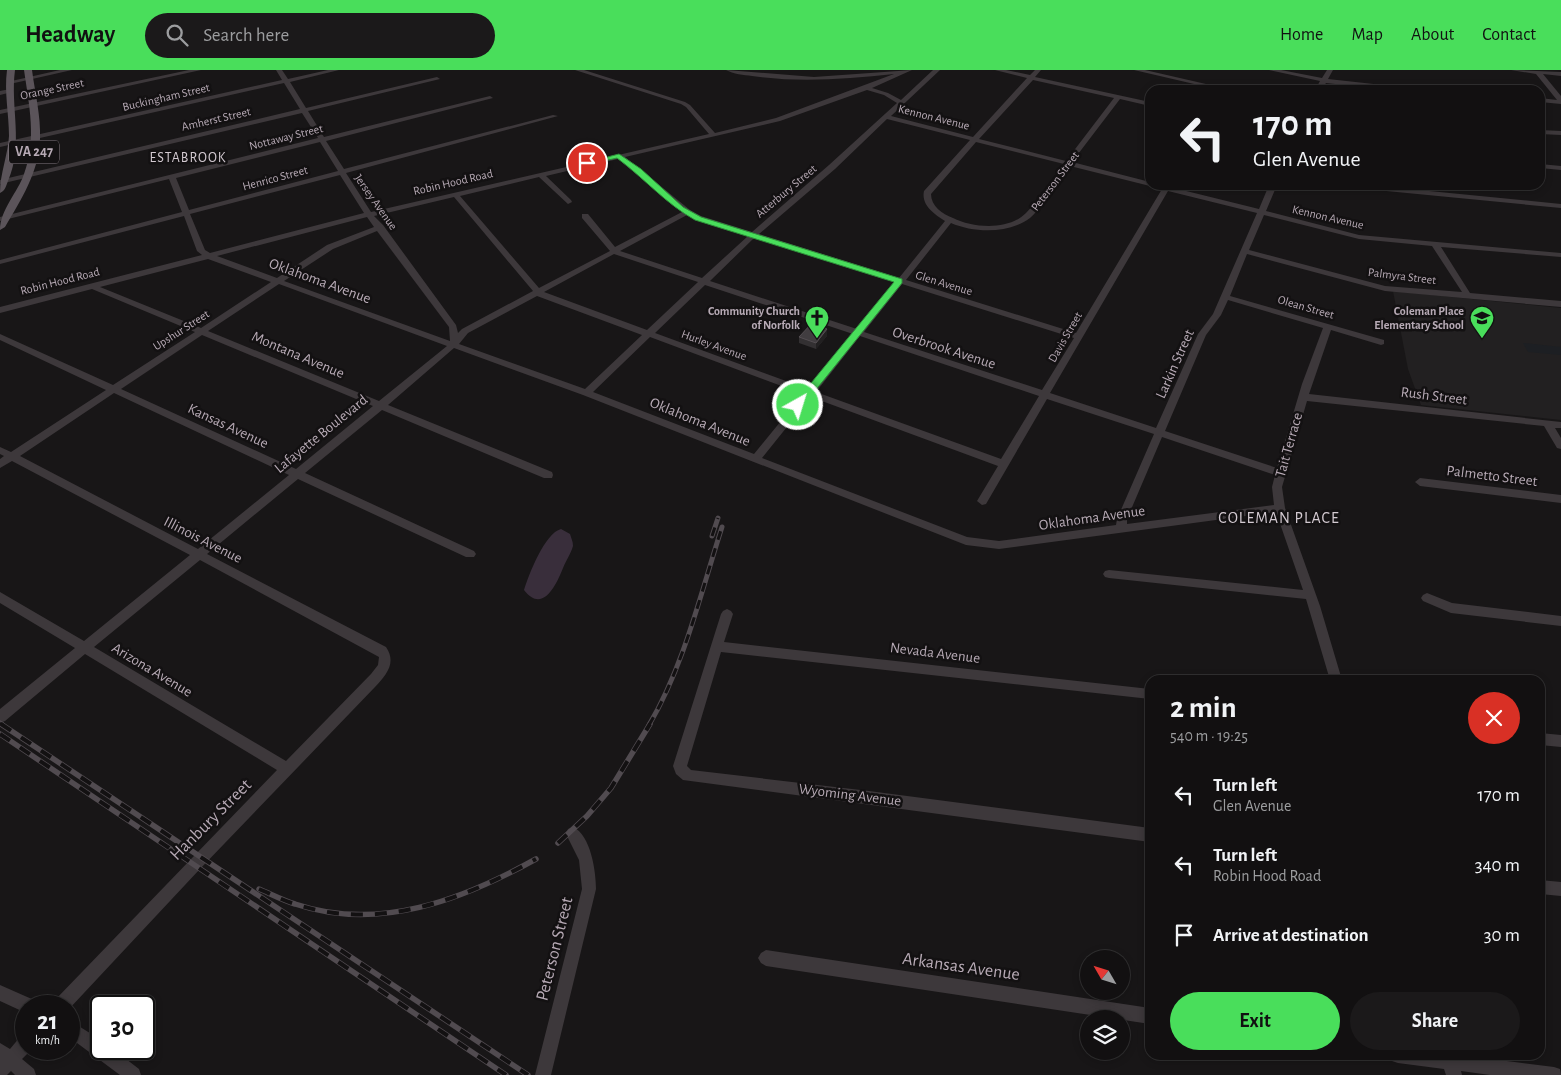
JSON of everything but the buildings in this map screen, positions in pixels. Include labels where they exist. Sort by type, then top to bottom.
[{"type":"main road","name":"VA 247","points":[[0,190],[2,181],[10,167],[14,142],[10,87],[11,70]]},
{"type":"main road","name":"VA 247","points":[[0,227],[3,218],[28,175],[33,160],[36,138],[29,74]]},
{"type":"street","points":[[0,93],[29,74],[69,70]]},
{"type":"street","name":"Orange Street","points":[[0,112],[198,70]]},
{"type":"street","name":"Jersey Avenue","points":[[279,70],[364,208],[371,214],[453,328],[455,339],[453,345]]},
{"type":"street","name":"Buckingham Street","points":[[0,145],[336,70]]},
{"type":"street","points":[[578,70],[683,103],[688,106],[713,135]]},
{"type":"street","points":[[729,70],[783,78],[842,78],[908,71]]},
{"type":"street","name":"Atterbury Street","points":[[586,393],[752,236],[819,178],[937,70]]},
{"type":"street","points":[[998,70],[1145,103]]},
{"type":"street","points":[[755,460],[949,221],[941,216],[929,203],[926,195],[928,191],[1038,70]]},
{"type":"street","points":[[1137,70],[1206,85]]},
{"type":"street","points":[[1272,70],[1351,85]]},
{"type":"street","points":[[1322,85],[1330,70]]},
{"type":"street","points":[[1514,70],[1561,74]]},
{"type":"street","name":"Robin Hood Road","points":[[0,310],[371,214],[782,119],[908,71]]},
{"type":"street","points":[[1537,71],[1561,101]]},
{"type":"street","points":[[842,78],[890,96],[901,103]]},
{"type":"street","name":"Amherst Street","points":[[2,181],[437,79]]},
{"type":"street","name":"Peterson Street","points":[[949,221],[962,225],[986,228],[1006,226],[1023,220],[1069,163],[1118,97]]},
{"type":"street","name":"Nottaway Street","points":[[3,218],[490,98]]},
{"type":"street","points":[[1545,100],[1561,101]]},
{"type":"street","name":"Henrico Street","points":[[0,262],[555,116]]},
{"type":"street","name":"Kennon Avenue","points":[[886,117],[1145,183]]},
{"type":"street","points":[[1545,132],[1561,133]]},
{"type":"street","name":"Glen Avenue","points":[[619,156],[686,213],[752,236],[1080,337]]},
{"type":"street","points":[[1545,166],[1561,168]]},
{"type":"street","points":[[540,174],[568,202]]},
{"type":"street","points":[[172,177],[201,251],[208,256]]},
{"type":"street","name":"Davis Street","points":[[982,501],[1165,190]]},
{"type":"street","name":"Kennon Avenue","points":[[1178,190],[1359,237],[1561,255]]},
{"type":"street","name":"Larkin Street","points":[[1121,530],[1122,519],[1202,334],[1218,315],[1271,190]]},
{"type":"street","points":[[1396,190],[1561,206]]},
{"type":"street","name":"Hurley Avenue","points":[[455,194],[538,292],[647,334],[1004,464]]},
{"type":"street","name":"Lafayette Boulevard","points":[[0,717],[380,406],[453,345],[459,337],[474,326],[686,213]]},
{"type":"street","points":[[585,216],[614,251]]},
{"type":"street","name":"Upshur Street","points":[[0,464],[330,247],[380,227]]},
{"type":"street","points":[[1435,244],[1468,296]]},
{"type":"street","name":"Overbrook Avenue","points":[[614,251],[857,334],[1281,473]]},
{"type":"street","name":"Palmyra Street","points":[[1244,251],[1373,286],[1561,304]]},
{"type":"street","name":"Oklahoma Avenue","points":[[208,256],[586,393],[966,541],[999,545],[1280,508]]},
{"type":"street","name":"Montana Avenue","points":[[92,286],[548,475]]},
{"type":"street","name":"Olean Street","points":[[1225,297],[1381,342]]},
{"type":"street","name":"Tait Terrace","points":[[1328,326],[1303,397],[1277,486],[1280,508],[1334,675]]},
{"type":"street","name":"Kansas Avenue","points":[[0,337],[470,554]]},
{"type":"street","name":"Rush Street","points":[[1303,397],[1561,425]]},
{"type":"street","points":[[1547,423],[1561,446]]},
{"type":"street","name":"Illinois Avenue","points":[[0,450],[382,651],[387,660]]},
{"type":"street","name":"Palmetto Street","points":[[1420,482],[1561,499]]},
{"type":"street","points":[[1108,574],[1310,596]]},
{"type":"street","name":"Arizona Avenue","points":[[0,597],[288,770]]},
{"type":"street","points":[[1428,598],[1451,608],[1561,621]]},
{"type":"street","points":[[717,646],[727,614]]},
{"type":"street","name":"Nevada Avenue","points":[[717,646],[1145,693]]},
{"type":"street","name":"Wyoming Avenue","points":[[717,646],[680,766],[681,770],[688,776],[869,797],[1145,834]]},
{"type":"street","name":"Hanbury Street","points":[[71,995],[362,692],[385,666],[387,660]]},
{"type":"street","points":[[1545,739],[1561,741]]},
{"type":"street","name":"Peterson Street","points":[[543,1075],[589,889],[587,860],[582,846],[573,834]]},
{"type":"street","points":[[1545,887],[1561,889]]},
{"type":"street","name":"Arkansas Avenue","points":[[766,958],[1145,1015]]},
{"type":"street","points":[[0,993],[15,1000]]},
{"type":"street","points":[[80,1035],[133,1075]]},
{"type":"street","points":[[15,1052],[3,1061],[28,1075]]},
{"type":"street","points":[[1427,1060],[1554,1075]]},
{"type":"shaded area","name":"Coleman Place Elementary School","points":[[1393,291],[1561,308],[1561,420],[1421,405],[1408,369]]},
{"type":"shaded area","points":[[1523,343],[1561,347],[1561,355],[1528,352]]},
{"type":"shaded area","points":[[561,529],[570,534],[573,544],[571,551],[557,581],[548,594],[543,598],[531,597],[524,590],[534,565],[549,538]]},
{"type":"railway","points":[[712,536],[718,518]]},
{"type":"railway","points":[[649,725],[682,654],[722,527]]},
{"type":"railway","points":[[1,724],[528,1075]]},
{"type":"railway","points":[[558,843],[587,816],[611,788],[650,724]]},
{"type":"railway","points":[[0,734],[506,1075]]},
{"type":"railway","points":[[259,889],[290,902],[326,912],[358,915],[389,913],[449,899],[508,874],[536,859]]},
{"type":"place","name":"Community Church of Norfolk","points":[[817,339]]},
{"type":"place","name":"Coleman Place Elementary School","points":[[1482,339]]},
{"type":"district","name":"ESTABROOK","points":[[188,158]]},
{"type":"district","name":"COLEMAN PLACE","points":[[1279,518]]},
{"type":"route","points":[[587,163],[619,156],[639,171],[686,213],[752,236],[899,281],[798,405]]}]
